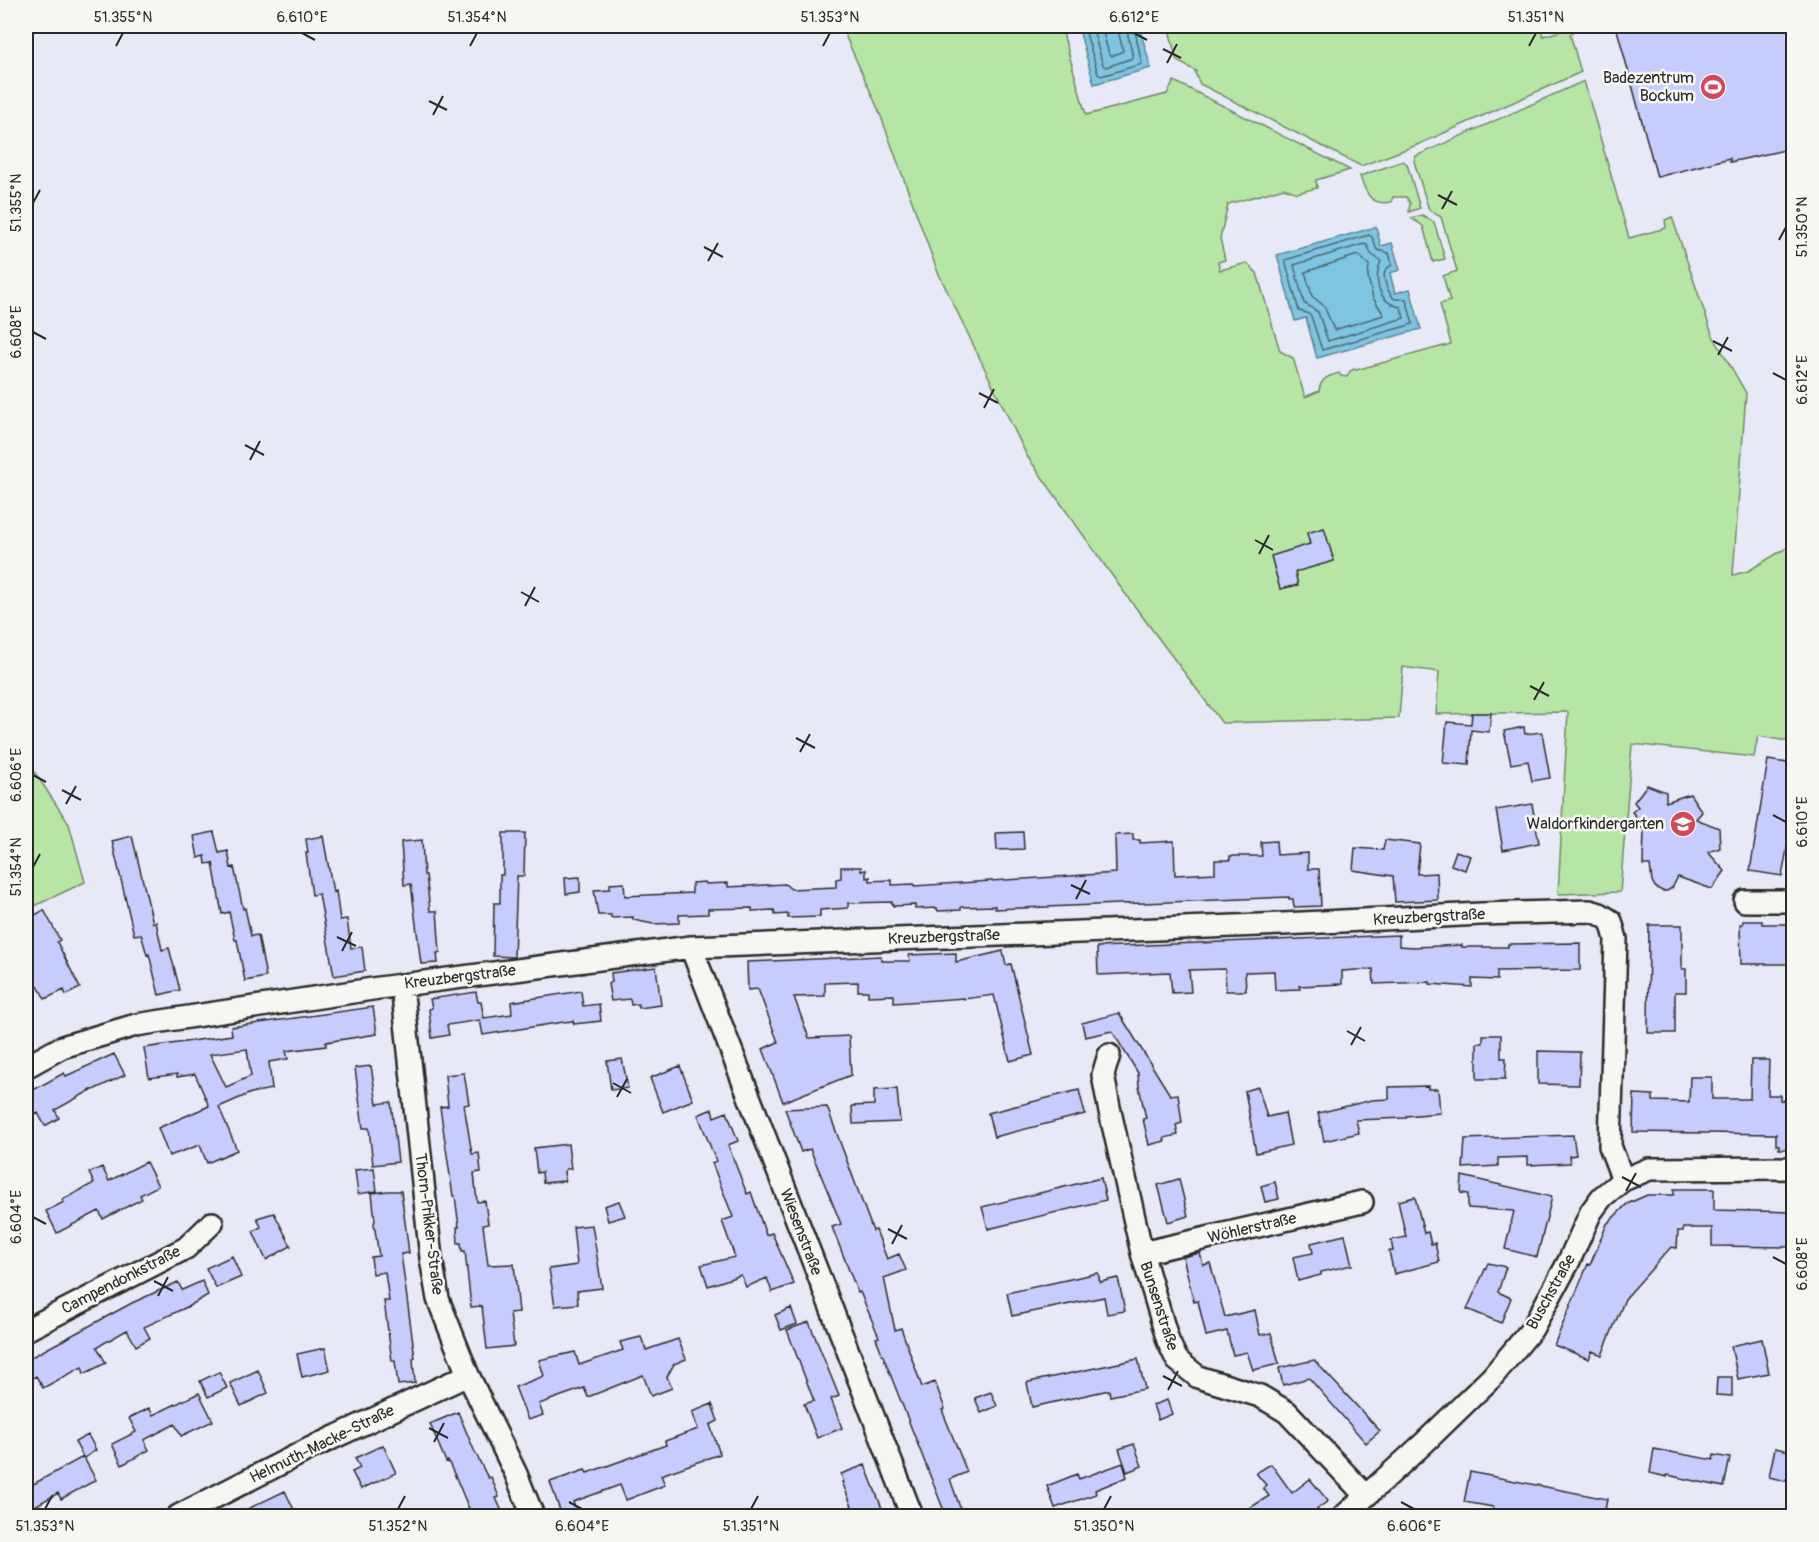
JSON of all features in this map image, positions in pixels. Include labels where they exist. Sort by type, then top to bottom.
[{"type":"street","points":[[1745,901],[1794,901]]},
{"type":"street","name":"Kreuzbergstraße","points":[[26,1067],[62,1047],[136,1025],[402,985],[691,947],[1590,911],[1611,921],[1616,939],[1610,1146],[1623,1180]]},
{"type":"street","name":"Wiesenstraße","points":[[691,947],[912,1516]]},
{"type":"street","name":"Thorn-Prikker-Straße","points":[[402,985],[431,1258],[438,1299],[468,1375],[516,1474],[533,1516]]},
{"type":"street","name":"Bunsenstraße","points":[[1109,1055],[1103,1075],[1142,1253],[1168,1341],[1177,1360],[1198,1377],[1260,1396],[1287,1412],[1366,1496]]},
{"type":"street","name":"Buschstraße","points":[[1344,1516],[1492,1377],[1532,1329],[1568,1263],[1591,1212],[1602,1197],[1623,1180],[1648,1169],[1794,1168]]},
{"type":"street","name":"Wöhlerstraße","points":[[1142,1253],[1362,1202]]},
{"type":"street","name":"Campendonkstraße","points":[[26,1330],[186,1248],[212,1223]]},
{"type":"street","name":"Helmuth-Macke-Straße","points":[[178,1516],[309,1449],[468,1375]]},
{"type":"green space","points":[[841,26],[1061,26],[1086,115],[1167,94],[1174,81],[1350,170],[1316,180],[1317,188],[1297,193],[1284,188],[1228,204],[1220,238],[1225,260],[1218,262],[1220,270],[1247,263],[1257,273],[1280,351],[1293,358],[1305,397],[1319,391],[1323,381],[1331,375],[1339,373],[1347,377],[1354,369],[1451,344],[1440,304],[1450,301],[1443,276],[1457,271],[1441,217],[1429,210],[1414,161],[1416,156],[1584,81],[1629,238],[1666,228],[1665,220],[1672,217],[1712,334],[1746,393],[1733,575],[1748,571],[1793,544],[1793,742],[1758,736],[1754,757],[1632,744],[1620,892],[1558,894],[1568,712],[1436,714],[1439,672],[1403,667],[1399,718],[1222,723],[1121,588],[1027,456],[937,270],[879,111]]},
{"type":"green space","points":[[1168,26],[1540,26],[1543,36],[1572,28],[1573,32],[1570,34],[1581,72],[1417,145],[1361,166],[1200,84],[1196,71],[1177,61]]},
{"type":"green space","points":[[1403,161],[1407,164],[1420,208],[1409,212],[1410,203],[1406,197],[1393,197],[1391,202],[1384,203],[1374,200],[1367,193],[1360,176]]},
{"type":"green space","points":[[1422,215],[1434,222],[1445,259],[1433,262],[1423,226],[1411,218]]},
{"type":"green space","points":[[26,759],[69,824],[85,882],[26,910]]},
{"type":"water","points":[[1078,26],[1139,26],[1151,68],[1094,84]]},
{"type":"water","points":[[1376,227],[1381,246],[1392,243],[1400,270],[1390,273],[1395,293],[1410,289],[1421,329],[1317,358],[1306,318],[1295,321],[1277,255]]},
{"type":"building","name":"Badezentrum Bockum","points":[[1616,26],[1794,26],[1794,148],[1730,162],[1730,158],[1657,177]]},
{"type":"building","points":[[1324,528],[1334,561],[1295,572],[1298,585],[1280,589],[1271,556],[1310,544],[1307,533]]},
{"type":"building","points":[[1472,713],[1491,713],[1489,732],[1471,730],[1469,765],[1443,763],[1447,722],[1471,724]]},
{"type":"building","points":[[1524,727],[1525,734],[1542,732],[1550,778],[1532,781],[1528,761],[1511,764],[1504,731]]},
{"type":"building","points":[[1768,760],[1794,764],[1794,812],[1782,876],[1750,871]]},
{"type":"building","points":[[1647,785],[1666,792],[1666,802],[1690,794],[1702,812],[1696,819],[1719,828],[1720,848],[1708,852],[1725,871],[1712,889],[1678,877],[1672,888],[1667,891],[1655,887],[1650,865],[1643,865],[1644,829],[1638,826],[1641,822],[1632,812],[1638,807],[1634,802]]},
{"type":"building","points":[[1532,804],[1539,843],[1503,850],[1496,810]]},
{"type":"building","points":[[214,832],[219,853],[228,851],[231,868],[234,867],[251,936],[258,935],[266,977],[245,981],[229,912],[222,914],[213,863],[206,864],[205,856],[198,858],[194,836]]},
{"type":"building","points":[[1023,832],[1024,849],[997,850],[996,833]]},
{"type":"building","points":[[503,833],[525,833],[524,876],[517,876],[514,957],[493,956],[494,903],[500,903],[500,875],[503,875]]},
{"type":"building","points":[[1133,834],[1133,840],[1140,840],[1140,843],[1174,841],[1175,875],[1215,873],[1215,860],[1230,860],[1230,856],[1262,856],[1261,842],[1276,841],[1277,855],[1308,853],[1308,869],[1319,869],[1321,906],[1294,907],[1293,899],[1289,897],[995,909],[995,906],[961,907],[961,910],[938,911],[937,908],[915,909],[915,905],[893,906],[892,902],[848,903],[848,908],[820,910],[820,917],[788,918],[788,914],[775,915],[774,910],[752,911],[752,908],[708,909],[708,914],[679,915],[679,923],[653,924],[633,920],[633,917],[611,918],[611,915],[598,915],[594,890],[610,889],[610,884],[624,883],[625,896],[692,893],[692,883],[705,882],[706,884],[728,883],[728,887],[785,884],[791,889],[836,887],[836,879],[841,878],[841,867],[861,867],[861,871],[866,870],[866,878],[870,877],[870,881],[892,880],[892,885],[914,884],[914,886],[1116,873],[1115,835]]},
{"type":"building","points":[[132,836],[153,923],[156,922],[162,950],[169,948],[180,990],[159,995],[149,954],[147,955],[141,934],[134,935],[112,841]]},
{"type":"building","points":[[323,836],[333,892],[336,891],[340,920],[347,919],[351,948],[362,947],[365,971],[334,976],[319,894],[312,895],[306,853],[308,853],[306,839]]},
{"type":"building","points":[[422,840],[424,875],[426,875],[430,911],[437,911],[440,953],[437,953],[438,963],[421,964],[411,884],[404,885],[401,842]]},
{"type":"building","points":[[1385,840],[1420,844],[1417,874],[1437,873],[1438,900],[1395,902],[1393,876],[1353,870],[1355,848],[1383,850]]},
{"type":"building","points":[[1456,851],[1470,856],[1465,870],[1451,865]]},
{"type":"building","points":[[580,877],[580,892],[566,894],[565,878]]},
{"type":"building","points":[[44,910],[60,940],[57,942],[80,988],[66,995],[64,990],[45,999],[33,977],[26,981],[26,920]]},
{"type":"building","points":[[1743,921],[1762,921],[1762,924],[1794,924],[1794,964],[1741,964],[1740,924],[1743,924]]},
{"type":"building","points":[[1649,925],[1682,925],[1682,969],[1686,969],[1686,992],[1675,992],[1675,1033],[1648,1033]]},
{"type":"building","points":[[1399,935],[1399,946],[1415,947],[1462,945],[1462,947],[1508,947],[1508,944],[1580,943],[1580,970],[1497,971],[1497,980],[1472,979],[1472,987],[1430,984],[1430,982],[1374,984],[1373,969],[1342,971],[1342,984],[1299,986],[1300,989],[1275,990],[1274,971],[1245,972],[1246,991],[1226,991],[1225,969],[1189,970],[1191,992],[1172,993],[1170,972],[1098,975],[1097,947]]},
{"type":"building","points":[[1003,951],[1006,965],[1011,964],[1033,1055],[1010,1061],[994,995],[894,1003],[894,995],[868,996],[868,991],[858,991],[858,982],[825,983],[825,996],[794,997],[809,1038],[849,1036],[851,1075],[783,1102],[763,1049],[778,1042],[758,989],[748,990],[747,962],[881,956],[881,961],[910,961],[909,955],[956,953],[956,962]]},
{"type":"building","points":[[656,967],[661,1005],[639,1008],[638,1004],[631,1005],[630,999],[611,1001],[608,984],[612,982],[611,973]]},
{"type":"building","points":[[581,991],[583,1006],[599,1004],[601,1021],[574,1024],[573,1021],[563,1022],[483,1035],[480,1020],[447,1025],[449,1035],[432,1038],[430,999],[476,992],[478,1002],[481,1002],[484,1018],[512,1014],[511,1002]]},
{"type":"building","points":[[373,1007],[377,1034],[326,1042],[326,1046],[286,1051],[288,1059],[269,1062],[272,1089],[251,1093],[219,1107],[237,1150],[207,1163],[200,1145],[169,1156],[158,1128],[209,1106],[195,1074],[149,1078],[144,1048],[232,1035],[231,1027]],"holes":[[[247,1049],[251,1076],[226,1087],[210,1054]]]},
{"type":"building","points":[[1119,1013],[1170,1095],[1178,1094],[1182,1123],[1176,1125],[1178,1135],[1164,1138],[1165,1141],[1149,1145],[1143,1119],[1146,1118],[1138,1073],[1112,1031],[1085,1037],[1082,1023]]},
{"type":"building","points":[[1483,1035],[1501,1035],[1501,1058],[1506,1058],[1505,1079],[1477,1079],[1477,1043],[1483,1043]]},
{"type":"building","points":[[1538,1051],[1580,1052],[1579,1085],[1538,1084]]},
{"type":"building","points":[[114,1054],[125,1075],[55,1110],[59,1118],[45,1126],[38,1113],[26,1120],[26,1094],[64,1073],[66,1076]]},
{"type":"building","points":[[622,1059],[628,1088],[611,1090],[607,1061]]},
{"type":"building","points":[[1751,1060],[1769,1060],[1768,1095],[1780,1095],[1780,1100],[1794,1101],[1794,1149],[1779,1149],[1779,1145],[1776,1145],[1776,1134],[1633,1132],[1634,1094],[1653,1095],[1653,1101],[1689,1102],[1690,1077],[1712,1077],[1712,1099],[1750,1099]]},
{"type":"building","points":[[371,1066],[377,1104],[391,1102],[398,1162],[373,1165],[369,1128],[363,1128],[355,1068]]},
{"type":"building","points":[[680,1066],[693,1100],[663,1112],[650,1078]]},
{"type":"building","points":[[464,1073],[469,1104],[464,1105],[472,1154],[479,1153],[481,1172],[474,1173],[477,1202],[485,1201],[488,1224],[483,1225],[488,1265],[514,1264],[519,1312],[510,1313],[514,1346],[487,1349],[482,1306],[471,1307],[465,1251],[462,1251],[461,1243],[458,1243],[457,1227],[459,1227],[455,1196],[453,1196],[440,1107],[448,1106],[445,1075]]},
{"type":"building","points":[[1428,1086],[1428,1089],[1438,1089],[1440,1113],[1406,1116],[1406,1118],[1356,1120],[1359,1133],[1324,1141],[1318,1113],[1372,1100],[1389,1099],[1389,1087]]},
{"type":"building","points":[[1258,1087],[1267,1117],[1285,1113],[1291,1145],[1256,1153],[1245,1091]]},
{"type":"building","points":[[897,1089],[900,1122],[853,1124],[852,1106],[874,1105],[874,1090]]},
{"type":"building","points":[[1079,1090],[1085,1114],[994,1137],[988,1113]]},
{"type":"building","points":[[827,1107],[873,1231],[876,1230],[887,1259],[899,1254],[906,1270],[884,1278],[895,1330],[901,1328],[922,1387],[935,1382],[945,1409],[942,1410],[967,1472],[950,1479],[963,1516],[946,1516],[876,1338],[879,1337],[860,1292],[858,1293],[832,1227],[841,1224],[810,1149],[801,1152],[785,1109]]},
{"type":"building","points":[[712,1109],[714,1117],[727,1112],[738,1141],[728,1145],[747,1194],[751,1192],[766,1235],[772,1233],[794,1284],[772,1292],[767,1278],[746,1287],[741,1275],[708,1286],[701,1265],[735,1257],[722,1221],[733,1217],[712,1163],[716,1161],[698,1115]]},
{"type":"building","points":[[1573,1135],[1576,1155],[1569,1156],[1570,1163],[1528,1165],[1528,1157],[1498,1158],[1498,1166],[1463,1168],[1465,1139]]},
{"type":"building","points":[[568,1144],[571,1169],[566,1169],[564,1172],[565,1181],[543,1183],[542,1172],[537,1173],[534,1148]]},
{"type":"building","points":[[146,1162],[158,1186],[140,1195],[142,1199],[103,1219],[99,1211],[57,1233],[46,1211],[94,1183],[89,1173],[102,1167],[109,1181]]},
{"type":"building","points":[[374,1168],[377,1191],[358,1194],[355,1170]]},
{"type":"building","points":[[1462,1176],[1552,1197],[1537,1257],[1505,1249],[1514,1211],[1468,1208],[1468,1194],[1461,1193]]},
{"type":"building","points":[[1101,1178],[1106,1200],[988,1229],[982,1207]]},
{"type":"building","points":[[1179,1179],[1188,1216],[1168,1222],[1158,1185]]},
{"type":"building","points":[[1275,1182],[1279,1199],[1265,1202],[1261,1186]]},
{"type":"building","points":[[1674,1189],[1714,1189],[1714,1210],[1794,1212],[1794,1247],[1712,1246],[1712,1228],[1683,1228],[1683,1231],[1678,1231],[1677,1248],[1671,1247],[1625,1299],[1602,1355],[1592,1351],[1589,1359],[1554,1345],[1607,1224],[1627,1204],[1647,1195],[1674,1195]]},
{"type":"building","points":[[401,1191],[409,1253],[401,1254],[415,1358],[413,1359],[415,1383],[398,1385],[395,1361],[392,1361],[384,1301],[389,1301],[385,1272],[373,1274],[371,1257],[379,1256],[372,1193]]},
{"type":"building","points":[[1415,1197],[1424,1233],[1428,1232],[1431,1244],[1435,1243],[1439,1262],[1394,1274],[1389,1251],[1393,1251],[1391,1240],[1406,1237],[1398,1201]]},
{"type":"building","points":[[619,1201],[625,1216],[608,1221],[604,1206]]},
{"type":"building","points":[[274,1213],[291,1246],[266,1260],[253,1231],[261,1227],[257,1218]]},
{"type":"building","points":[[592,1225],[602,1288],[577,1291],[578,1304],[555,1306],[549,1269],[577,1265],[573,1227]]},
{"type":"building","points":[[1345,1235],[1352,1265],[1321,1272],[1321,1275],[1298,1281],[1293,1257],[1313,1253],[1311,1243]]},
{"type":"building","points":[[1200,1253],[1203,1265],[1210,1263],[1225,1317],[1255,1310],[1260,1335],[1271,1333],[1279,1364],[1253,1370],[1247,1352],[1233,1355],[1227,1331],[1206,1336],[1198,1301],[1194,1302],[1183,1257]]},
{"type":"building","points":[[232,1256],[241,1277],[216,1288],[206,1268]]},
{"type":"building","points":[[1488,1263],[1506,1267],[1498,1292],[1511,1298],[1501,1323],[1467,1309]]},
{"type":"building","points":[[1098,1273],[1100,1282],[1118,1278],[1125,1311],[1107,1314],[1104,1297],[1012,1316],[1007,1293]]},
{"type":"building","points":[[202,1281],[208,1295],[144,1327],[150,1338],[136,1346],[127,1330],[97,1347],[106,1363],[84,1374],[82,1367],[43,1388],[36,1376],[26,1382],[26,1360],[132,1303],[178,1282],[182,1290]]},
{"type":"building","points":[[791,1308],[797,1324],[781,1330],[775,1315]]},
{"type":"building","points":[[809,1322],[839,1396],[831,1399],[842,1428],[817,1438],[804,1404],[814,1401],[787,1330]]},
{"type":"building","points":[[641,1337],[646,1350],[678,1339],[686,1359],[674,1364],[667,1377],[672,1388],[651,1396],[643,1375],[588,1397],[584,1388],[539,1404],[543,1415],[528,1420],[515,1387],[544,1376],[539,1360],[575,1352],[579,1365],[623,1350],[620,1342]]},
{"type":"building","points":[[1762,1339],[1769,1373],[1738,1379],[1731,1346]]},
{"type":"building","points":[[325,1348],[330,1370],[302,1377],[297,1354]]},
{"type":"building","points":[[1138,1359],[1145,1389],[1110,1396],[1109,1390],[1032,1407],[1027,1383],[1029,1382]]},
{"type":"building","points":[[1314,1360],[1380,1431],[1366,1443],[1309,1378],[1283,1385],[1279,1368]]},
{"type":"building","points":[[258,1370],[268,1393],[241,1406],[230,1383]]},
{"type":"building","points":[[219,1372],[227,1388],[208,1397],[200,1381]]},
{"type":"building","points":[[1717,1377],[1732,1377],[1732,1396],[1716,1395]]},
{"type":"building","points":[[991,1392],[997,1406],[981,1413],[975,1398]]},
{"type":"building","points":[[199,1393],[213,1421],[181,1436],[175,1424],[144,1440],[149,1450],[122,1465],[112,1444],[136,1432],[129,1418],[149,1408],[153,1415]]},
{"type":"building","points":[[1167,1400],[1172,1414],[1158,1420],[1153,1405]]},
{"type":"building","points":[[712,1404],[718,1421],[710,1425],[720,1454],[661,1475],[665,1485],[626,1500],[620,1485],[573,1502],[578,1516],[562,1516],[550,1482],[585,1470],[587,1473],[666,1445],[665,1441],[698,1429],[692,1412]]},
{"type":"building","points":[[458,1412],[488,1478],[491,1477],[499,1497],[496,1498],[504,1516],[472,1516],[448,1461],[446,1462],[430,1424]]},
{"type":"building","points":[[88,1435],[96,1450],[84,1458],[96,1480],[61,1499],[58,1493],[26,1511],[26,1488],[83,1457],[75,1442]]},
{"type":"building","points":[[1134,1444],[1142,1466],[1127,1472],[1119,1449]]},
{"type":"building","points":[[383,1445],[396,1473],[361,1489],[352,1472],[360,1468],[355,1458]]},
{"type":"building","points":[[1775,1448],[1794,1452],[1794,1480],[1786,1479],[1786,1481],[1769,1477]]},
{"type":"building","points":[[1654,1449],[1713,1460],[1714,1455],[1730,1458],[1724,1487],[1650,1473]]},
{"type":"building","points":[[1123,1463],[1127,1477],[1095,1490],[1096,1494],[1055,1508],[1047,1486],[1077,1474],[1079,1479]]},
{"type":"building","points":[[1271,1464],[1292,1493],[1310,1479],[1328,1501],[1317,1509],[1323,1516],[1237,1516],[1269,1496],[1263,1488],[1266,1485],[1256,1473]]},
{"type":"building","points":[[865,1465],[883,1516],[856,1516],[842,1482],[844,1482],[841,1474]]},
{"type":"building","points":[[1470,1472],[1607,1499],[1604,1516],[1539,1516],[1515,1512],[1515,1514],[1464,1502]]},
{"type":"building","points":[[285,1491],[297,1516],[233,1516]]},
{"type":"place","name":"Badezentrum Bockum","points":[[1713,87]]},
{"type":"place","name":"Waldorfkindergarten","points":[[1683,824]]}]
